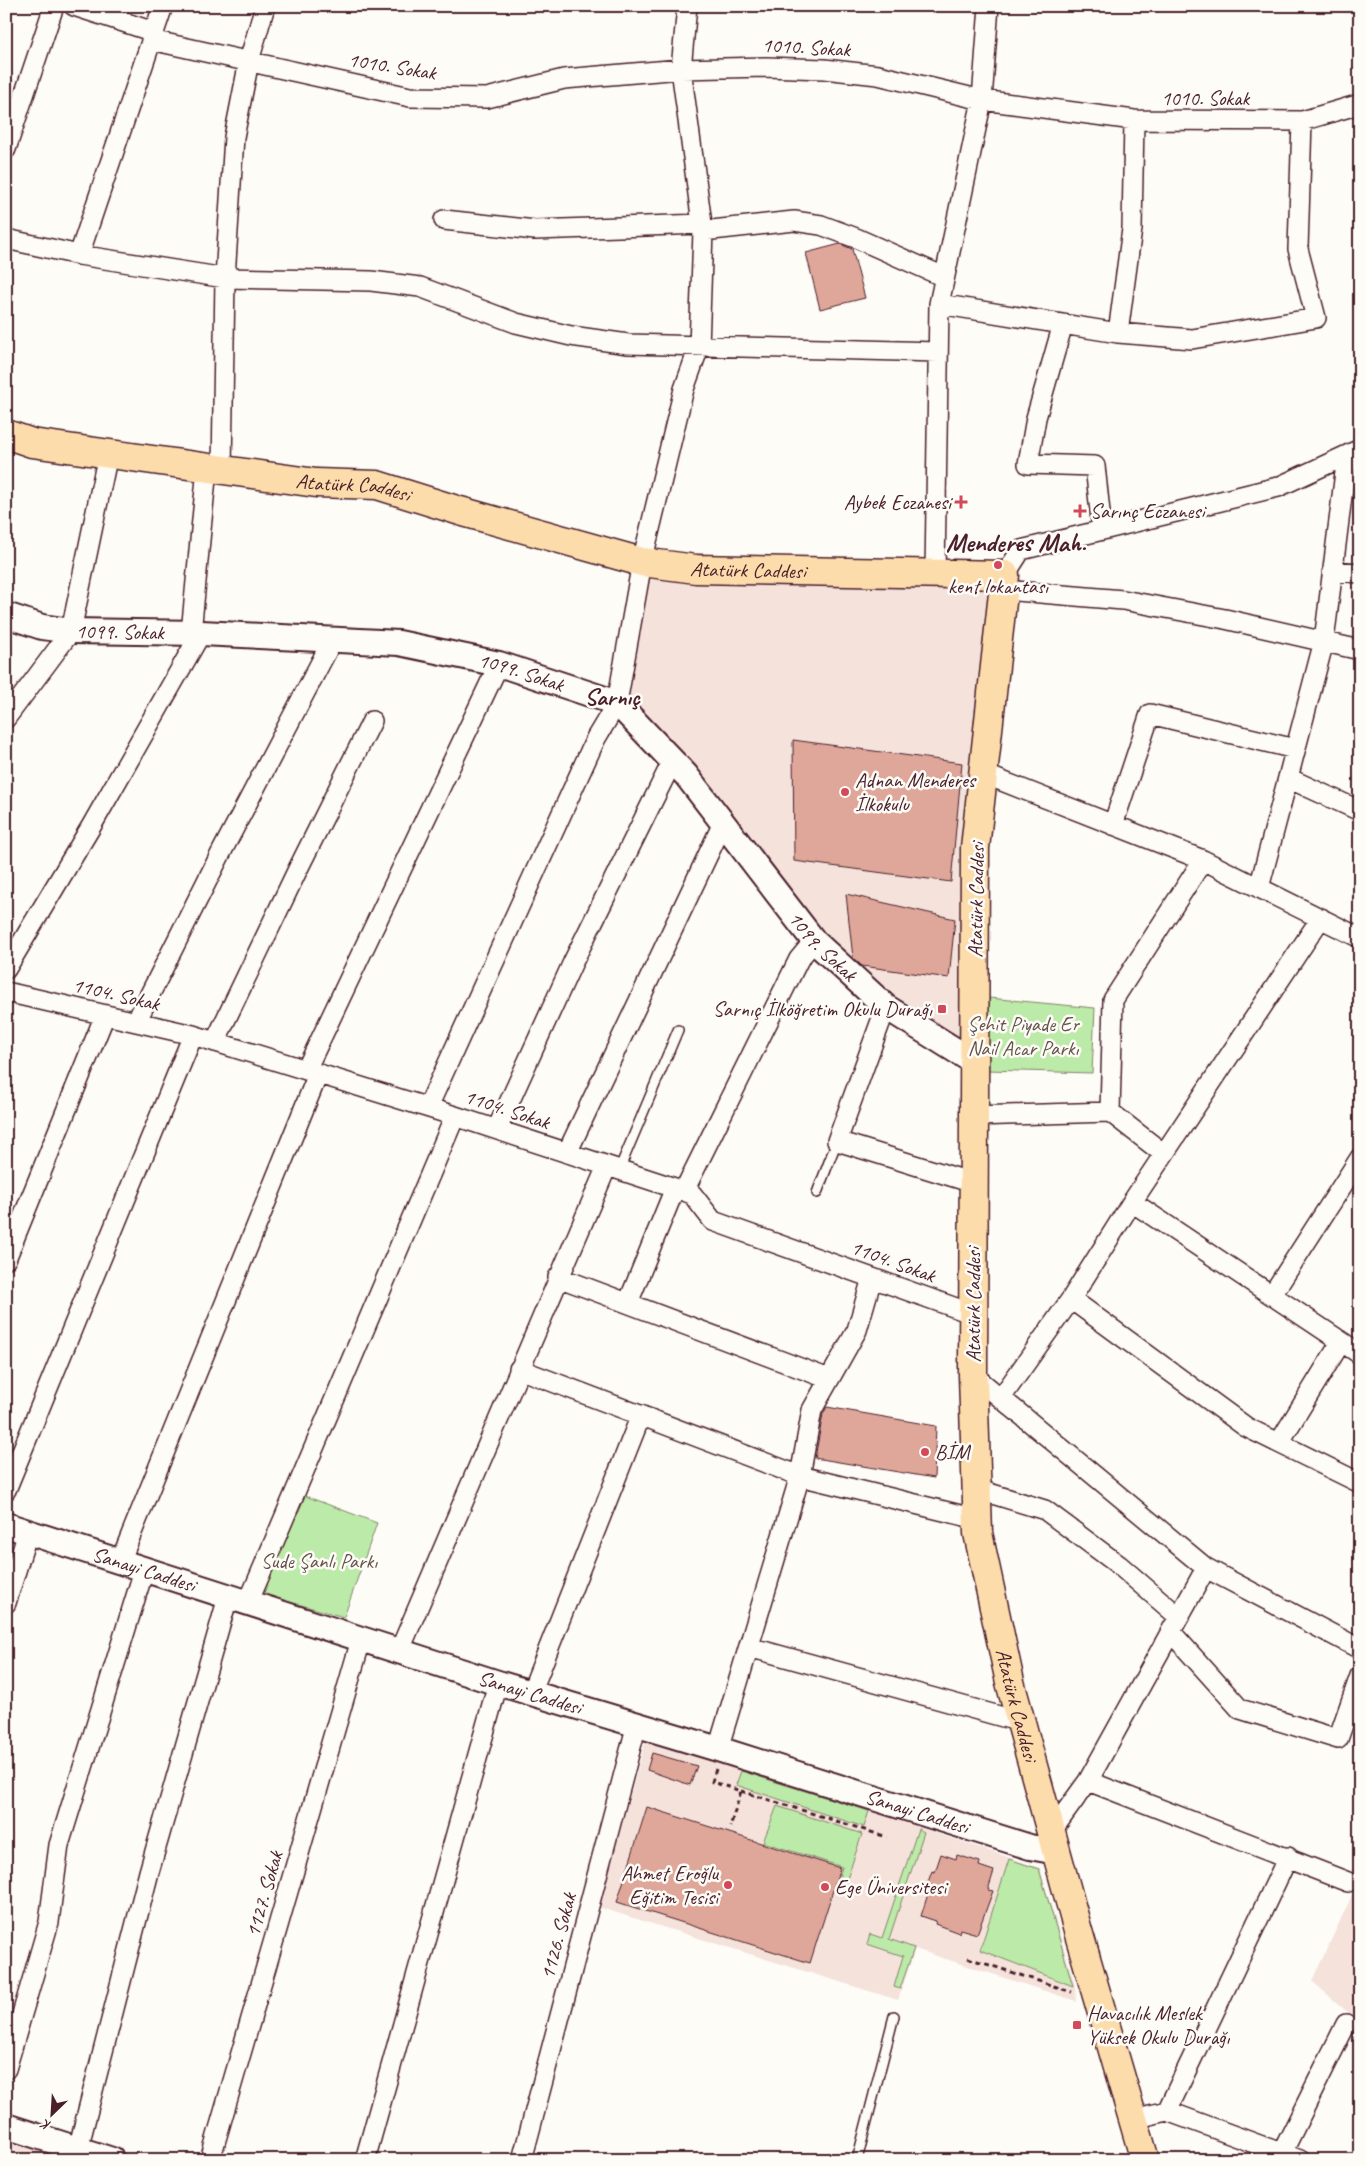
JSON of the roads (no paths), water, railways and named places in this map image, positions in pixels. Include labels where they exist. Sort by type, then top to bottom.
[{"type":"main road","name":"Atatürk Caddesi","points":[[6,434],[32,442],[316,483],[377,485],[460,511],[642,562],[696,569],[934,573],[1004,582],[976,848],[973,1375],[978,1533],[1010,1682],[1146,2160]]},
{"type":"street","points":[[6,149],[54,6]]},
{"type":"street","name":"1010. Sokak","points":[[74,6],[153,36],[249,61],[410,97],[487,98],[564,79],[681,69],[766,67],[824,69],[878,75],[982,100],[1134,120],[1302,121],[1360,104]]},
{"type":"street","points":[[79,255],[162,6]]},
{"type":"street","points":[[6,969],[92,825],[196,633],[215,469],[234,137],[249,61],[265,6]]},
{"type":"street","points":[[428,1107],[596,738],[617,703],[642,562],[684,388],[699,347],[702,228],[681,69],[687,6]]},
{"type":"street","points":[[934,573],[939,304],[982,100],[989,6]]},
{"type":"street","points":[[1118,333],[1132,229],[1134,120]]},
{"type":"street","points":[[939,304],[1118,333],[1192,339],[1316,318],[1298,249],[1302,121]]},
{"type":"street","points":[[444,220],[535,230],[702,228],[794,221],[820,225],[856,238],[944,277]]},
{"type":"street","points":[[6,238],[79,255],[225,278],[371,281],[420,287],[516,323],[571,336],[628,344],[938,352]]},
{"type":"street","points":[[1063,324],[1036,418],[1028,464],[1096,466],[1102,530]]},
{"type":"street","points":[[1353,453],[1278,487],[1021,550],[1004,582],[1123,600],[1324,640],[1360,650]]},
{"type":"street","points":[[1259,888],[1324,640],[1333,571],[1353,453]]},
{"type":"street","points":[[6,718],[71,631],[108,454]]},
{"type":"street","points":[[1333,571],[1360,573]]},
{"type":"street","name":"1099. Sokak","points":[[6,615],[42,627],[71,631],[196,633],[399,643],[499,664],[617,703],[686,775],[814,941],[886,1007],[974,1062]]},
{"type":"street","points":[[136,1022],[221,853],[333,639]]},
{"type":"street","points":[[120,1562],[312,1072],[499,664]]},
{"type":"street","points":[[1112,825],[1150,714],[1295,749]]},
{"type":"street","points":[[215,1042],[297,870],[372,721]]},
{"type":"street","points":[[497,1130],[573,962],[672,760]]},
{"type":"street","points":[[984,774],[1203,860],[1360,938]]},
{"type":"street","points":[[1288,778],[1360,810]]},
{"type":"street","points":[[567,1152],[723,823]]},
{"type":"street","points":[[1110,1112],[1113,1000],[1203,860]]},
{"type":"street","points":[[1001,1398],[1071,1299],[1132,1202],[1321,918]]},
{"type":"street","points":[[628,1303],[679,1189],[799,959],[814,941]]},
{"type":"street","name":"1104. Sokak","points":[[6,992],[193,1035],[428,1107],[679,1189],[692,1194],[714,1221],[973,1314]]},
{"type":"street","points":[[886,1007],[837,1141],[973,1183]]},
{"type":"street","points":[[6,1258],[105,1015]]},
{"type":"street","points":[[6,1490],[193,1035]]},
{"type":"street","points":[[973,1116],[1110,1112],[1164,1154]]},
{"type":"street","points":[[78,2149],[149,1872],[238,1600],[455,1116]]},
{"type":"street","points":[[1272,1295],[1360,1158]]},
{"type":"street","points":[[399,1652],[558,1277],[613,1168]]},
{"type":"street","points":[[1132,1202],[1360,1354]]},
{"type":"street","points":[[558,1277],[829,1379]]},
{"type":"street","points":[[720,1750],[800,1476],[812,1410],[857,1330],[872,1278]]},
{"type":"street","points":[[1071,1299],[1246,1427],[1360,1483]]},
{"type":"street","points":[[1279,1443],[1341,1342]]},
{"type":"street","points":[[519,1369],[800,1476],[977,1518]]},
{"type":"street","points":[[973,1375],[1206,1568],[1360,1649]]},
{"type":"street","points":[[531,1693],[642,1416]]},
{"type":"street","points":[[976,1489],[1045,1510],[1119,1565],[1175,1624],[1240,1709],[1338,1739],[1360,1676]]},
{"type":"street","points":[[6,1603],[17,1528]]},
{"type":"street","name":"Sanayi Caddesi","points":[[17,1528],[399,1652],[1030,1847],[1054,1842]]},
{"type":"street","points":[[1054,1842],[1206,1568]]},
{"type":"street","points":[[6,2069],[49,1922],[59,1845],[144,1570]]},
{"type":"street","name":"1127. Sokak","points":[[210,2160],[361,1640]]},
{"type":"street","points":[[749,1647],[1021,1722]]},
{"type":"street","points":[[365,2160],[498,1683]]},
{"type":"street","name":"1126. Sokak","points":[[522,2160],[637,1724]]},
{"type":"street","points":[[1088,1781],[1288,1857],[1348,1882]]},
{"type":"street","points":[[1167,2111],[1288,1857]]},
{"type":"street","points":[[1133,2119],[1167,2111],[1291,2156],[1346,2024]]},
{"type":"street","points":[[6,2126],[112,2160]]},
{"type":"lane","points":[[613,1168],[678,1030]]},
{"type":"lane","points":[[817,1193],[837,1141]]},
{"type":"lane","points":[[857,2160],[894,2016]]},
{"type":"place","name":"Aybek Eczanesi","points":[[961,502]]},
{"type":"place","name":"Sarınç Eczanesi","points":[[1080,511]]},
{"type":"place","name":"kent lokantası","points":[[998,565]]},
{"type":"place","name":"Adnan Menderes İlkokulu","points":[[845,792]]},
{"type":"place","name":"Sarnıç İlköğretim Okulu Durağı","points":[[942,1009]]},
{"type":"place","name":"BİM","points":[[925,1452]]},
{"type":"place","name":"Ahmet Eroğlu Eğitim Tesisi","points":[[728,1885]]},
{"type":"place","name":"Ege Üniversitesi","points":[[825,1887]]},
{"type":"place","name":"Havacılık Meslek Yüksek Okulu Durağı","points":[[1077,2025]]},
{"type":"district","name":"Menderes Mah.","points":[[1016,542]]},
{"type":"district","name":"Sarnıç","points":[[612,697]]},
{"type":"park label","name":"Şehit Piyade Er Nail Acar Parkı","points":[[1023,1036]]},
{"type":"park label","name":"Sude Şanlı Parkı","points":[[319,1561]]}]
